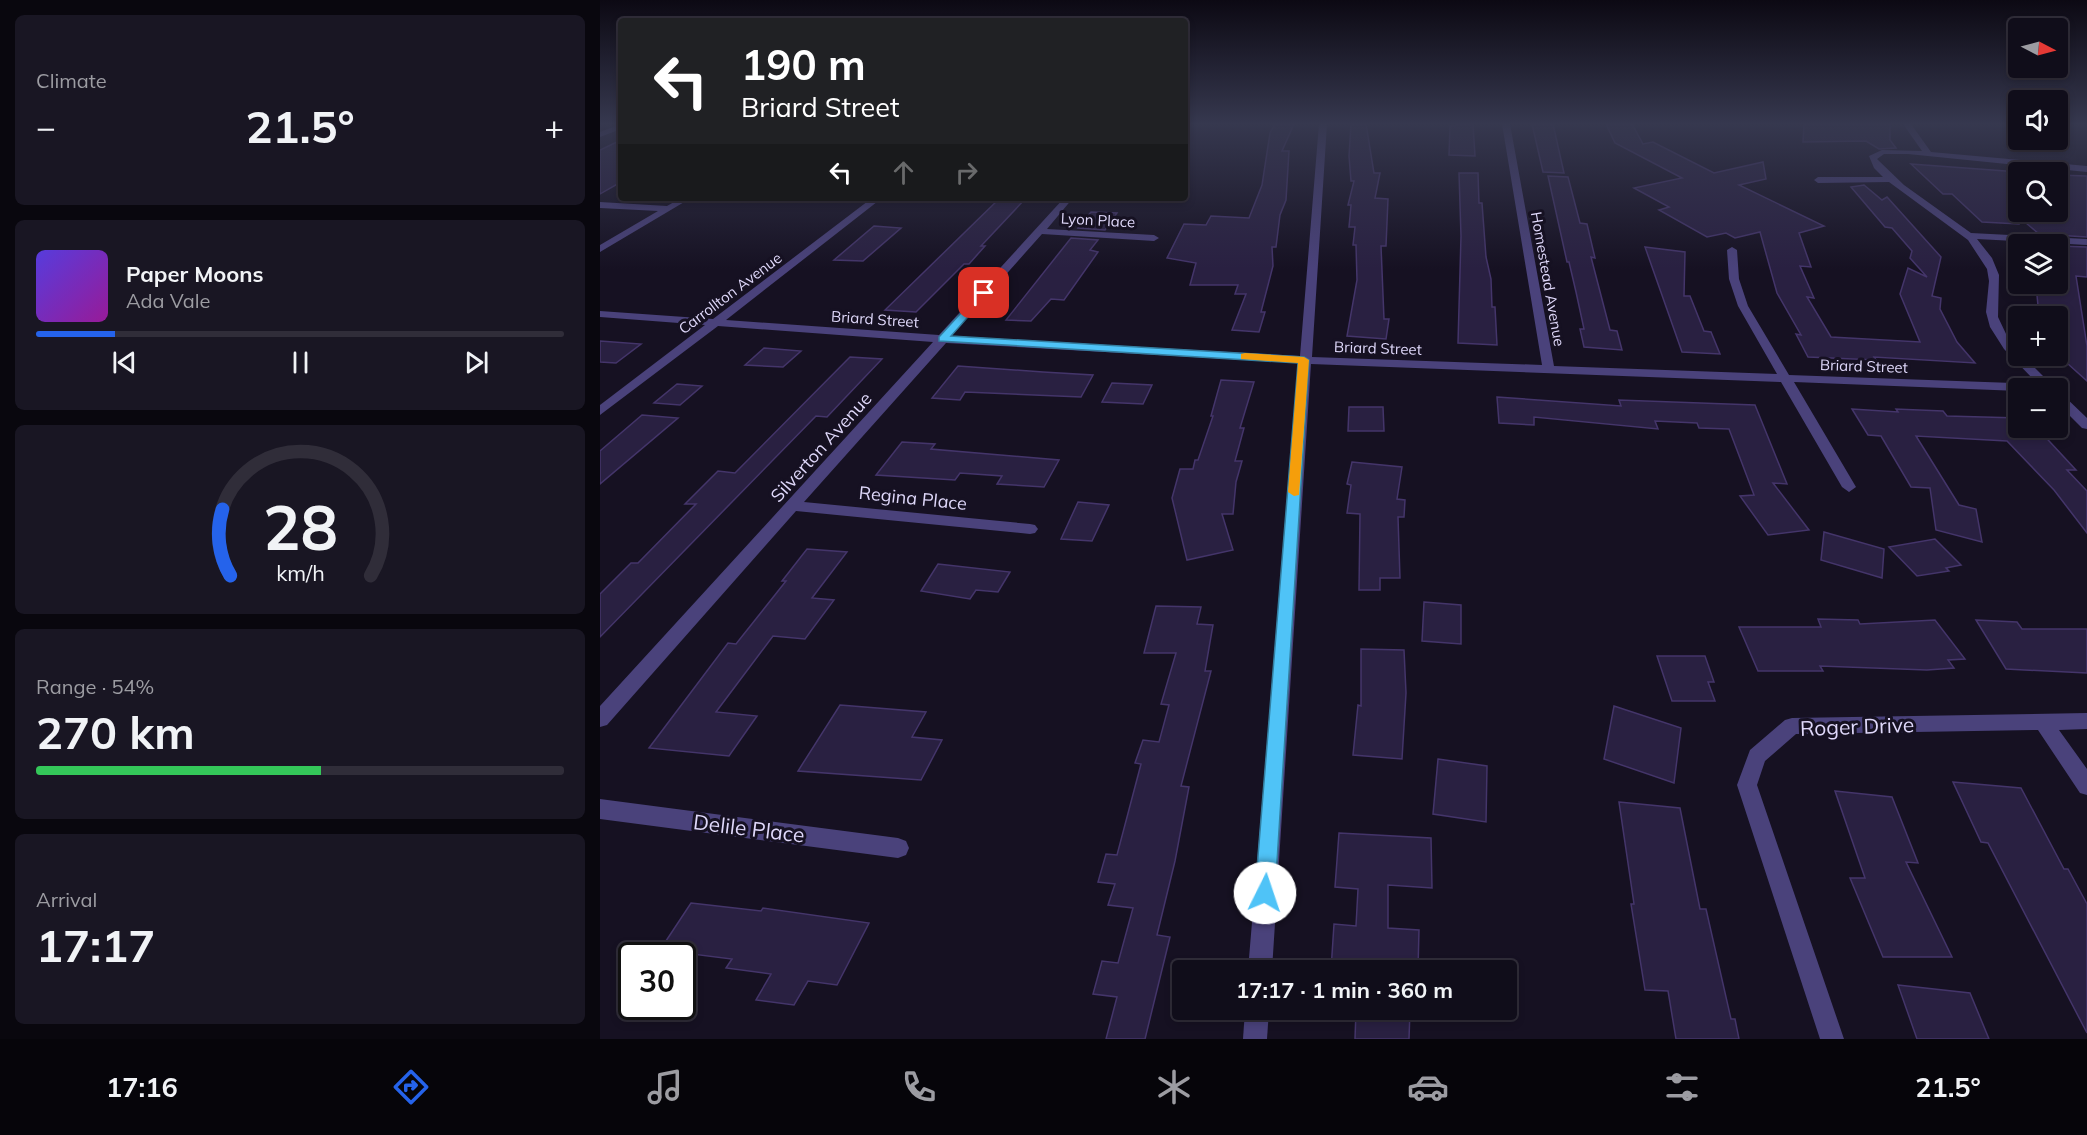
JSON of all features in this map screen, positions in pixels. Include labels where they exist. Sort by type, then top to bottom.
[{"type":"street","points":[[1261,960],[1319,172]]},
{"type":"street","name":"Homestead Avenue","points":[[1515,172],[1549,369]]},
{"type":"street","points":[[1885,172],[1969,236],[1992,268],[1992,316],[1997,329],[2039,378]]},
{"type":"street","points":[[1818,180],[1893,179]]},
{"type":"street","points":[[600,249],[682,201]]},
{"type":"street","name":"Carrollton Avenue","points":[[600,411],[874,201]]},
{"type":"street","name":"Silverton Avenue","points":[[600,719],[1066,201]]},
{"type":"street","points":[[600,205],[669,209]]},
{"type":"street","name":"Lyon Place","points":[[1040,231],[1154,238]]},
{"type":"street","points":[[1969,236],[2087,242]]},
{"type":"street","points":[[1732,250],[1737,292],[1784,378],[1849,487]]},
{"type":"street","name":"Briard Street","points":[[600,314],[943,339],[1304,360],[2008,386]]},
{"type":"street","points":[[2068,407],[2087,425]]},
{"type":"street","name":"Regina Place","points":[[792,506],[1030,529]]},
{"type":"street","name":"Roger Drive","points":[[1832,1039],[1747,785],[1757,756],[1792,726],[2087,721]]},
{"type":"street","points":[[2043,722],[2087,786]]},
{"type":"street","name":"Delile Place","points":[[600,809],[898,848]]},
{"type":"street","points":[[1255,1039],[1256,1020]]},
{"type":"building","points":[[600,172],[618,172],[618,184],[600,194]]},
{"type":"building","points":[[1264,172],[1288,172],[1286,200],[1280,215],[1276,247],[1272,247],[1273,266],[1261,312],[1265,312],[1259,332],[1232,330],[1246,294],[1235,294],[1238,285],[1190,285],[1196,263],[1167,258],[1184,224],[1206,225],[1211,216],[1249,218],[1262,185]]},
{"type":"building","points":[[1350,172],[1380,173],[1375,198],[1388,199],[1386,246],[1381,246],[1384,319],[1389,319],[1386,339],[1347,336],[1357,280],[1356,245],[1353,245],[1355,227],[1349,227],[1351,205],[1348,205],[1354,181],[1351,181]]},
{"type":"building","points":[[1671,172],[1765,172],[1766,179],[1739,185],[1824,226],[1799,233],[1811,267],[1800,266],[1814,298],[1807,297],[1831,337],[1920,342],[1900,294],[1908,268],[1927,277],[1910,258],[1912,251],[1892,228],[1885,227],[1851,187],[1864,185],[1882,200],[1887,197],[1941,257],[1932,296],[1941,298],[1940,309],[1957,342],[1975,363],[1874,357],[1876,360],[1808,357],[1796,334],[1801,335],[1777,293],[1760,232],[1735,238],[1726,233],[1707,237],[1659,210],[1669,207],[1634,188],[1682,178]]},
{"type":"building","points":[[1920,172],[2008,172],[2008,222],[2019,222],[2019,224],[1982,222],[1952,194],[1943,194]]},
{"type":"building","points":[[1459,173],[1478,173],[1479,203],[1482,203],[1492,307],[1495,307],[1497,345],[1458,343],[1461,236]]},
{"type":"building","points":[[2068,175],[2087,176],[2087,237],[2068,234],[2039,234],[2025,222],[2068,222]]},
{"type":"building","points":[[1548,176],[1568,177],[1580,223],[1587,224],[1595,258],[1591,257],[1610,330],[1617,331],[1622,350],[1584,347],[1580,329],[1584,329]]},
{"type":"building","points":[[997,201],[1023,201],[981,246],[985,246],[969,264],[964,264],[916,312],[885,310]]},
{"type":"building","points":[[1091,212],[1117,213],[1105,230],[1078,228]]},
{"type":"building","points":[[874,226],[901,228],[863,261],[834,260]]},
{"type":"building","points":[[1071,238],[1098,240],[1090,250],[1098,252],[1064,300],[1051,299],[1031,321],[1006,320]]},
{"type":"building","points":[[2068,246],[2087,247],[2087,277],[2076,276],[2087,346],[2087,381],[2068,364],[2068,306],[2038,306],[2037,294],[2068,294]]},
{"type":"building","points":[[1645,247],[1685,252],[1684,296],[1690,296],[1704,331],[1711,332],[1720,354],[1682,352]]},
{"type":"building","points":[[600,341],[641,344],[616,363],[600,362]]},
{"type":"building","points":[[764,348],[801,351],[783,367],[745,365]]},
{"type":"building","points":[[850,357],[882,359],[827,417],[816,416],[600,637],[600,594],[631,563],[638,563],[696,504],[685,504],[718,471],[735,473]]},
{"type":"building","points":[[958,366],[1093,375],[1081,397],[965,392],[960,400],[932,398]]},
{"type":"building","points":[[1221,380],[1254,382],[1240,428],[1244,428],[1235,461],[1242,461],[1236,482],[1233,514],[1222,514],[1233,550],[1187,560],[1172,498],[1180,469],[1193,469],[1195,460],[1198,460],[1213,416],[1211,416]]},
{"type":"building","points":[[1112,383],[1152,385],[1143,404],[1102,402]]},
{"type":"building","points":[[677,384],[702,386],[680,405],[654,403]]},
{"type":"building","points":[[1497,397],[1621,406],[1619,400],[1755,405],[1787,484],[1773,483],[1809,530],[1768,535],[1740,496],[1754,495],[1729,429],[1699,428],[1697,423],[1655,421],[1658,429],[1534,417],[1534,425],[1499,423]]},
{"type":"building","points":[[1349,407],[1383,407],[1384,431],[1348,431]]},
{"type":"building","points":[[1852,409],[1898,412],[1896,409],[1943,411],[1947,416],[2008,418],[2008,438],[2046,438],[2076,470],[2067,470],[2087,491],[2087,533],[2054,490],[2007,441],[1916,436],[1959,505],[1976,509],[1982,542],[1936,530],[1930,488],[1911,487],[1881,436],[1868,435]]},
{"type":"building","points":[[642,415],[678,418],[600,484],[600,451]]},
{"type":"building","points":[[902,442],[935,444],[931,449],[1059,460],[1044,487],[997,484],[1002,476],[960,473],[955,480],[876,475]]},
{"type":"building","points":[[1352,462],[1402,467],[1397,499],[1405,500],[1404,517],[1398,517],[1400,578],[1380,578],[1380,590],[1359,590],[1360,514],[1347,513],[1351,485],[1347,484]]},
{"type":"building","points":[[1078,502],[1109,505],[1092,541],[1061,539]]},
{"type":"building","points":[[1824,532],[1884,549],[1882,578],[1821,560]]},
{"type":"building","points":[[1935,539],[1961,565],[1946,568],[1949,571],[1917,576],[1889,547]]},
{"type":"building","points":[[807,549],[847,552],[812,598],[834,600],[805,639],[773,636],[716,712],[757,716],[729,756],[649,748],[728,643],[736,644],[786,581],[782,581]]},
{"type":"building","points":[[938,564],[1010,572],[998,592],[976,590],[970,599],[921,591]]},
{"type":"building","points":[[1424,602],[1461,605],[1461,644],[1422,641]]},
{"type":"building","points":[[1156,606],[1201,607],[1197,624],[1213,625],[1205,671],[1211,671],[1181,786],[1189,787],[1175,861],[1157,935],[1170,937],[1145,1039],[1106,1039],[1117,997],[1093,994],[1102,961],[1118,963],[1133,908],[1108,905],[1115,884],[1098,882],[1106,854],[1117,855],[1141,764],[1135,763],[1143,740],[1159,742],[1169,705],[1161,704],[1176,653],[1144,653]]},
{"type":"building","points":[[1818,619],[1858,620],[1860,624],[1935,620],[1965,659],[1948,660],[1954,668],[1927,670],[1820,666],[1823,671],[1758,671],[1739,627],[1821,627]]},
{"type":"building","points":[[1976,620],[2017,622],[2022,629],[2087,629],[2087,673],[2006,669]]},
{"type":"building","points":[[1361,649],[1404,650],[1406,693],[1402,759],[1353,755],[1358,705],[1361,706]]},
{"type":"building","points":[[1657,656],[1705,656],[1714,682],[1708,682],[1715,701],[1672,701]]},
{"type":"building","points":[[840,705],[926,712],[912,737],[942,740],[921,780],[798,771]]},
{"type":"building","points":[[1614,706],[1681,728],[1674,783],[1604,759]]},
{"type":"building","points":[[1438,759],[1487,766],[1486,822],[1433,814]]},
{"type":"building","points":[[1953,782],[2021,788],[2064,869],[2068,869],[2087,904],[2087,1033],[1988,843],[1981,842]]},
{"type":"building","points":[[1835,791],[1892,797],[1918,863],[1906,862],[1952,957],[1883,957],[1850,878],[1865,878]]},
{"type":"building","points":[[1619,802],[1680,808],[1700,909],[1706,909],[1731,1019],[1735,1019],[1739,1039],[1676,1039],[1668,991],[1645,990],[1631,904],[1634,904]]},
{"type":"building","points":[[1339,833],[1431,838],[1432,888],[1388,885],[1388,928],[1419,930],[1418,960],[1332,960],[1334,924],[1356,926],[1358,889],[1335,887]]},
{"type":"building","points":[[691,903],[761,911],[763,908],[869,923],[837,985],[808,981],[794,1005],[756,1000],[771,974],[726,968],[732,959],[696,954],[696,942],[665,942]]},
{"type":"building","points":[[1898,985],[1970,993],[1989,1039],[1917,1039]]},
{"type":"building","points":[[1356,1020],[1410,1020],[1409,1039],[1355,1039]]},
{"type":"slow traffic","points":[[1245,357],[1304,360],[1294,492]]},
{"type":"route","points":[[984,293],[943,339],[1304,360],[1265,893]]}]
